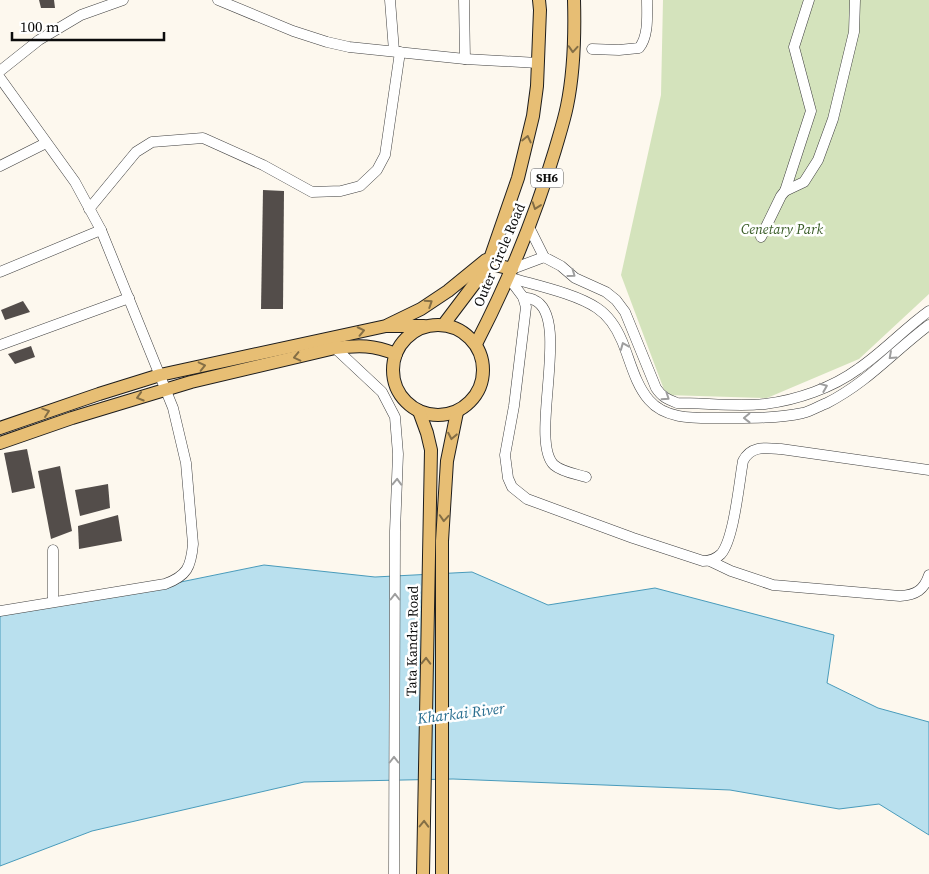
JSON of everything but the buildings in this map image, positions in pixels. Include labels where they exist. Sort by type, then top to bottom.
[{"type":"main road","name":"SH6","points":[[444,324],[471,290],[489,259],[518,178],[533,116],[538,64],[539,0]]},
{"type":"main road","name":"Outer Circle Road","points":[[476,344],[510,273],[529,227],[546,178],[567,106],[575,23],[574,0]]},
{"type":"main road","points":[[386,326],[421,309],[448,292],[489,259],[510,273]]},
{"type":"main road","points":[[0,428],[99,394],[160,376],[386,326],[444,324],[462,330],[476,344],[484,362],[482,382],[473,400],[457,412],[438,416],[419,411],[404,400],[396,385],[393,367],[396,354],[402,342],[412,332],[424,326]]},
{"type":"main road","points":[[0,443],[72,418],[164,390],[335,348],[356,345],[371,346],[396,354]]},
{"type":"main road","name":"Tata Kandra Road","points":[[419,411],[428,433],[431,450],[423,873]]},
{"type":"main road","points":[[442,873],[442,541],[448,461],[457,412]]},
{"type":"street","points":[[0,71],[39,40],[81,15],[123,0]]},
{"type":"street","points":[[218,0],[264,20],[327,42],[349,47],[465,59],[538,64]]},
{"type":"street","points":[[89,209],[136,152],[152,142],[203,138],[263,165],[312,192],[341,191],[360,186],[377,170],[384,155],[397,51],[390,0]]},
{"type":"street","points":[[464,0],[465,59]]},
{"type":"street","points":[[592,48],[619,50],[639,48],[645,36],[647,0]]},
{"type":"street","points":[[761,237],[785,191],[810,111],[794,47],[809,0]]},
{"type":"street","points":[[785,191],[804,182],[814,168],[821,152],[833,119],[854,32],[855,0]]},
{"type":"street","points":[[0,78],[75,182],[101,230],[172,408],[186,463],[193,544],[188,568],[179,578],[165,584],[0,611]]},
{"type":"street","points":[[0,166],[46,143]]},
{"type":"street","points":[[529,227],[544,257],[561,266],[575,278],[606,292],[616,300],[625,312],[656,388],[661,395],[677,403],[765,404],[810,393],[838,382],[858,370],[929,311]]},
{"type":"street","points":[[0,272],[101,230]]},
{"type":"street","points":[[510,273],[544,257]]},
{"type":"street","points":[[510,273],[523,297],[526,307],[514,406],[505,455],[508,478],[512,487],[527,499],[632,538],[703,561],[710,561],[731,572],[773,585],[884,595],[911,595],[919,592],[925,586],[929,575]]},
{"type":"street","points":[[510,273],[598,308],[622,340],[641,388],[648,400],[657,407],[672,414],[688,418],[782,417],[805,412],[848,392],[929,325]]},
{"type":"street","points":[[589,304],[597,288]]},
{"type":"street","points":[[523,297],[535,300],[544,309],[550,329],[546,444],[548,456],[555,466],[586,477]]},
{"type":"street","points":[[0,345],[129,298]]},
{"type":"street","points":[[335,348],[382,392],[395,417],[398,454],[395,531],[394,874]]},
{"type":"street","points":[[710,561],[719,556],[730,534],[743,461],[747,454],[755,449],[781,449],[929,470]]},
{"type":"street","points":[[53,550],[53,601]]},
{"type":"green space","name":"Cenetary Park","points":[[663,0],[929,0],[929,294],[859,359],[767,398],[666,395],[621,275],[661,95]]},
{"type":"water","name":"Kharkai River","points":[[264,565],[375,577],[472,572],[548,605],[655,588],[834,635],[827,683],[878,708],[929,722],[929,835],[879,804],[839,809],[730,790],[453,779],[304,782],[92,831],[0,866],[0,614],[161,586]]}]
